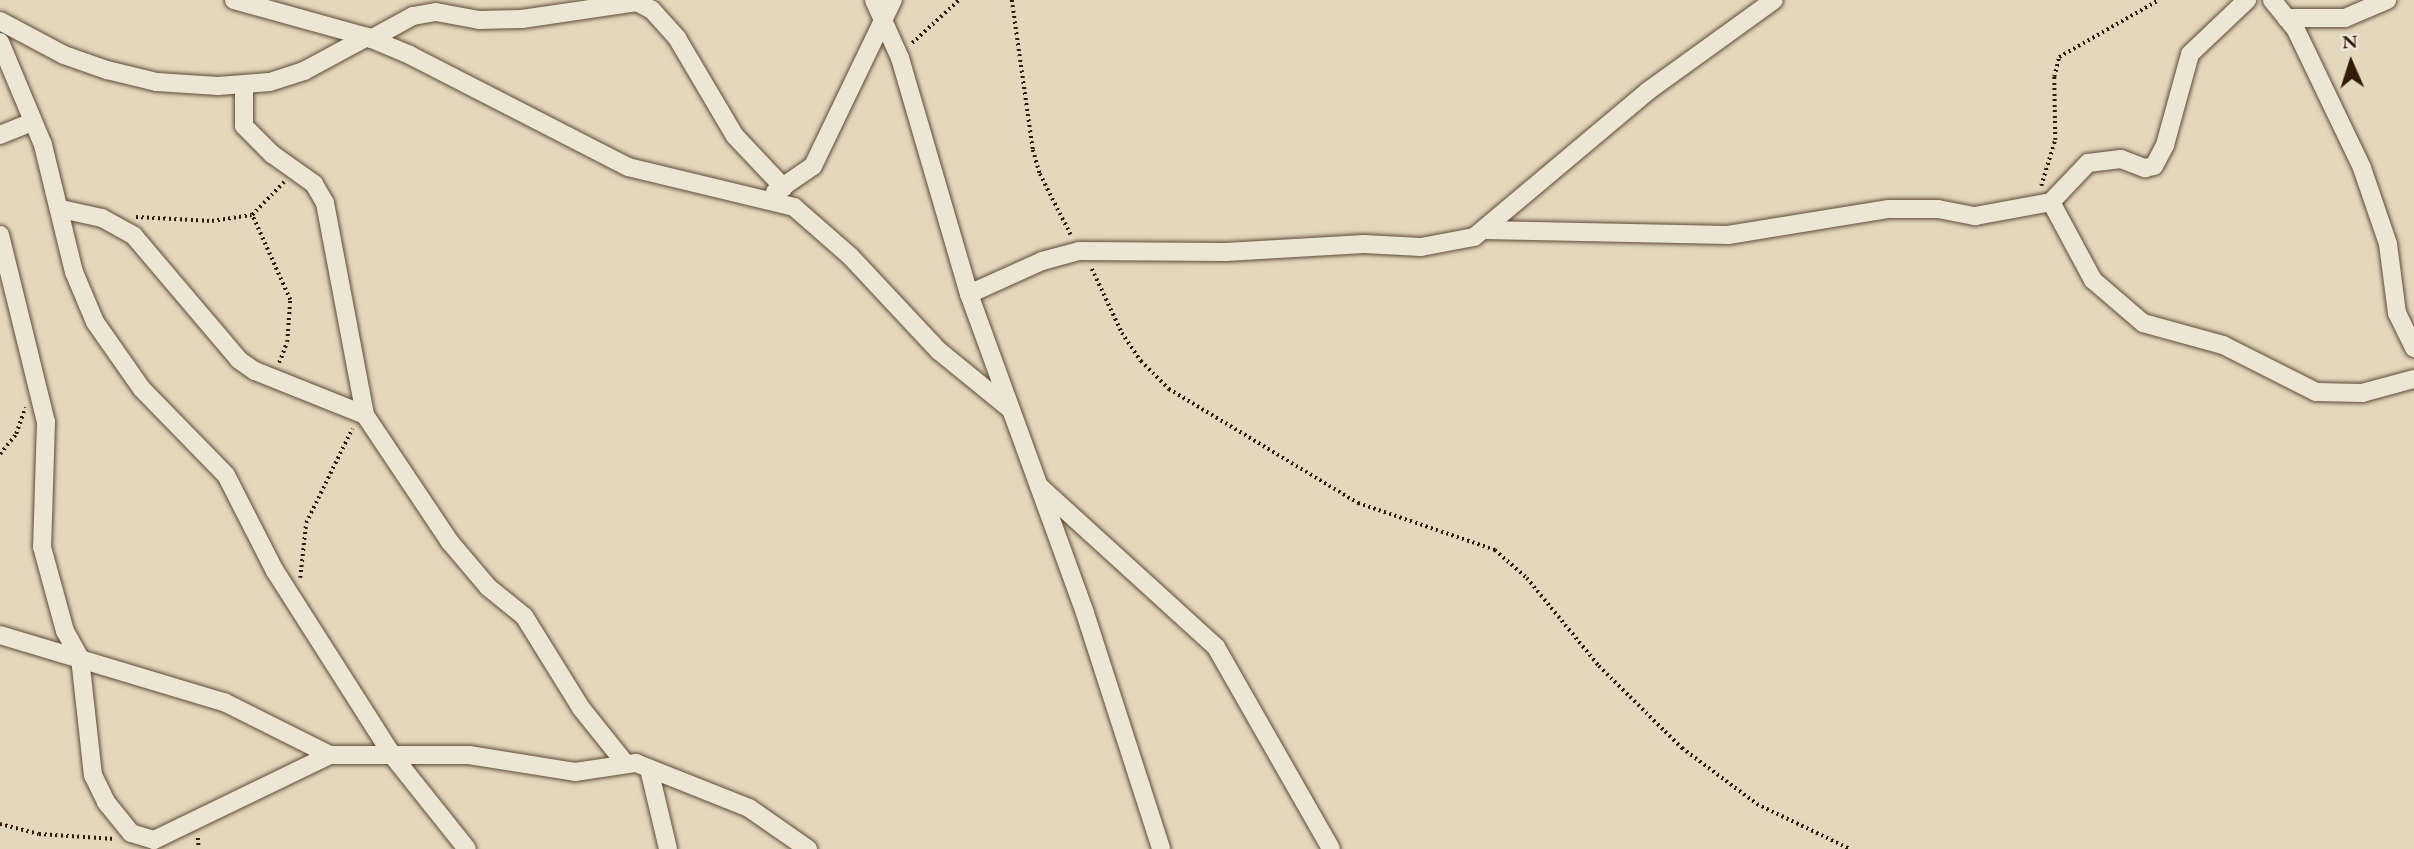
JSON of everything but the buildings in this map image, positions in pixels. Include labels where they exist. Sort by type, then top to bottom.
[{"type":"street","points":[[874,0],[900,58],[969,293],[1036,484],[1085,613],[1161,849]]},
{"type":"street","points":[[761,197],[784,188],[813,166],[884,26],[893,0]]},
{"type":"street","points":[[969,293],[1029,265],[1079,251],[1226,252],[1364,244],[1422,247],[1451,244],[1484,230],[1648,91],[1774,0]]},
{"type":"street","points":[[1484,230],[1728,235],[1889,209],[1938,209],[1975,216],[2042,203],[2080,168],[2094,161],[2121,159],[2145,168],[2154,166],[2165,145],[2190,54],[2247,0]]},
{"type":"street","points":[[2273,0],[2286,18],[2362,168],[2388,244],[2397,313],[2414,348]]},
{"type":"street","points":[[2286,18],[2345,18],[2387,0]]},
{"type":"street","points":[[237,1],[369,38],[449,72],[582,147],[628,167],[725,193],[761,197],[794,207],[850,256],[939,351],[1010,409]]},
{"type":"street","points":[[0,21],[64,55],[131,76],[244,86],[304,71],[401,21],[436,12],[479,20],[522,19],[636,2],[652,10],[677,38],[735,136],[784,188]]},
{"type":"street","points":[[0,42],[33,122],[61,209],[74,272],[95,322],[142,389],[226,475],[259,543],[392,755],[467,849]]},
{"type":"street","points":[[244,86],[244,126],[297,173],[314,184],[325,203],[362,414],[450,542],[488,587],[524,616],[582,708],[625,763]]},
{"type":"street","points":[[0,135],[33,122]]},
{"type":"street","points":[[2042,203],[2094,280],[2143,323],[2223,345],[2316,391],[2362,393],[2414,379]]},
{"type":"street","points":[[61,209],[102,218],[134,236],[158,259],[239,360],[276,382],[362,414]]},
{"type":"street","points":[[0,234],[38,387],[47,445],[40,519],[42,547],[65,631],[80,658],[93,775],[106,802],[140,839],[180,831],[272,780],[330,755],[469,755],[575,772],[625,763],[649,769],[749,808],[808,849]]},
{"type":"street","points":[[1036,484],[1216,647],[1331,849]]},
{"type":"street","points":[[0,635],[224,702],[330,755]]},
{"type":"street","points":[[649,769],[667,849]]},
{"type":"path","points":[[900,58],[927,25],[959,0]]},
{"type":"path","points":[[1012,0],[1033,150],[1040,174],[1079,251],[1098,278],[1122,333],[1141,361],[1169,389],[1358,503],[1495,550],[1527,578],[1599,666],[1682,748],[1757,804],[1850,849]]},
{"type":"path","points":[[2042,203],[2055,140],[2054,77],[2059,57],[2160,0]]},
{"type":"path","points":[[102,218],[212,221],[252,215],[260,202],[297,173]]},
{"type":"path","points":[[252,215],[290,300],[287,342],[276,382]]},
{"type":"path","points":[[0,454],[16,434],[27,399],[38,387]]},
{"type":"path","points":[[295,600],[306,523],[362,414]]},
{"type":"path","points":[[0,824],[38,834],[140,839]]}]
